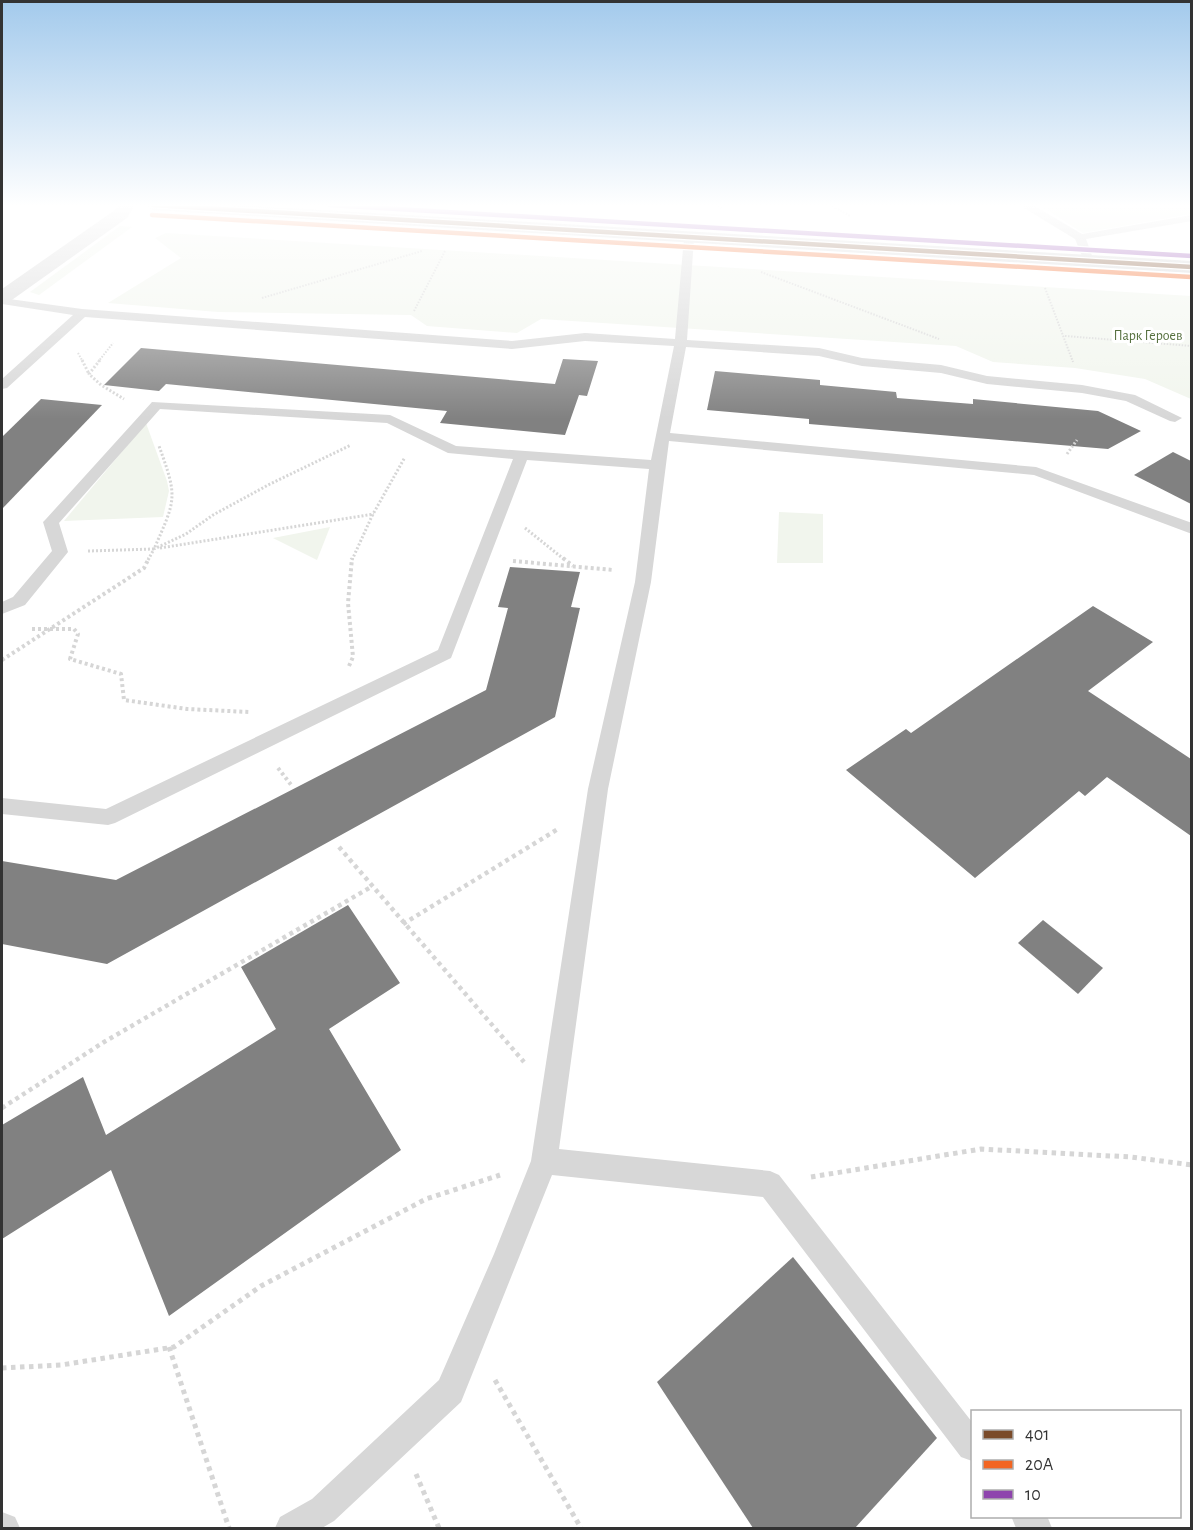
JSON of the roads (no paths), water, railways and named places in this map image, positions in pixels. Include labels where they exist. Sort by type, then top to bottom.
[{"type":"street","points":[[2,300],[35,276]]},
{"type":"lane","points":[[291,1528],[323,1510],[450,1391],[544,1161],[598,789],[643,582],[657,465],[681,343],[686,276]]},
{"type":"lane","points":[[2,300],[82,313],[512,345],[585,337],[819,352],[862,362],[941,369],[987,380],[1082,389],[1130,398],[1175,418]]},
{"type":"lane","points":[[2,385],[82,313]]},
{"type":"lane","points":[[2,608],[19,601],[60,552],[51,522],[157,405],[390,419],[453,450],[657,465]]},
{"type":"lane","points":[[663,436],[1036,471],[1191,529]]},
{"type":"lane","points":[[2,806],[108,817],[445,654],[521,456]]},
{"type":"lane","points":[[544,1161],[770,1184],[971,1445]]},
{"type":"park label","name":"Парк Героев","points":[[1148,336]]}]
